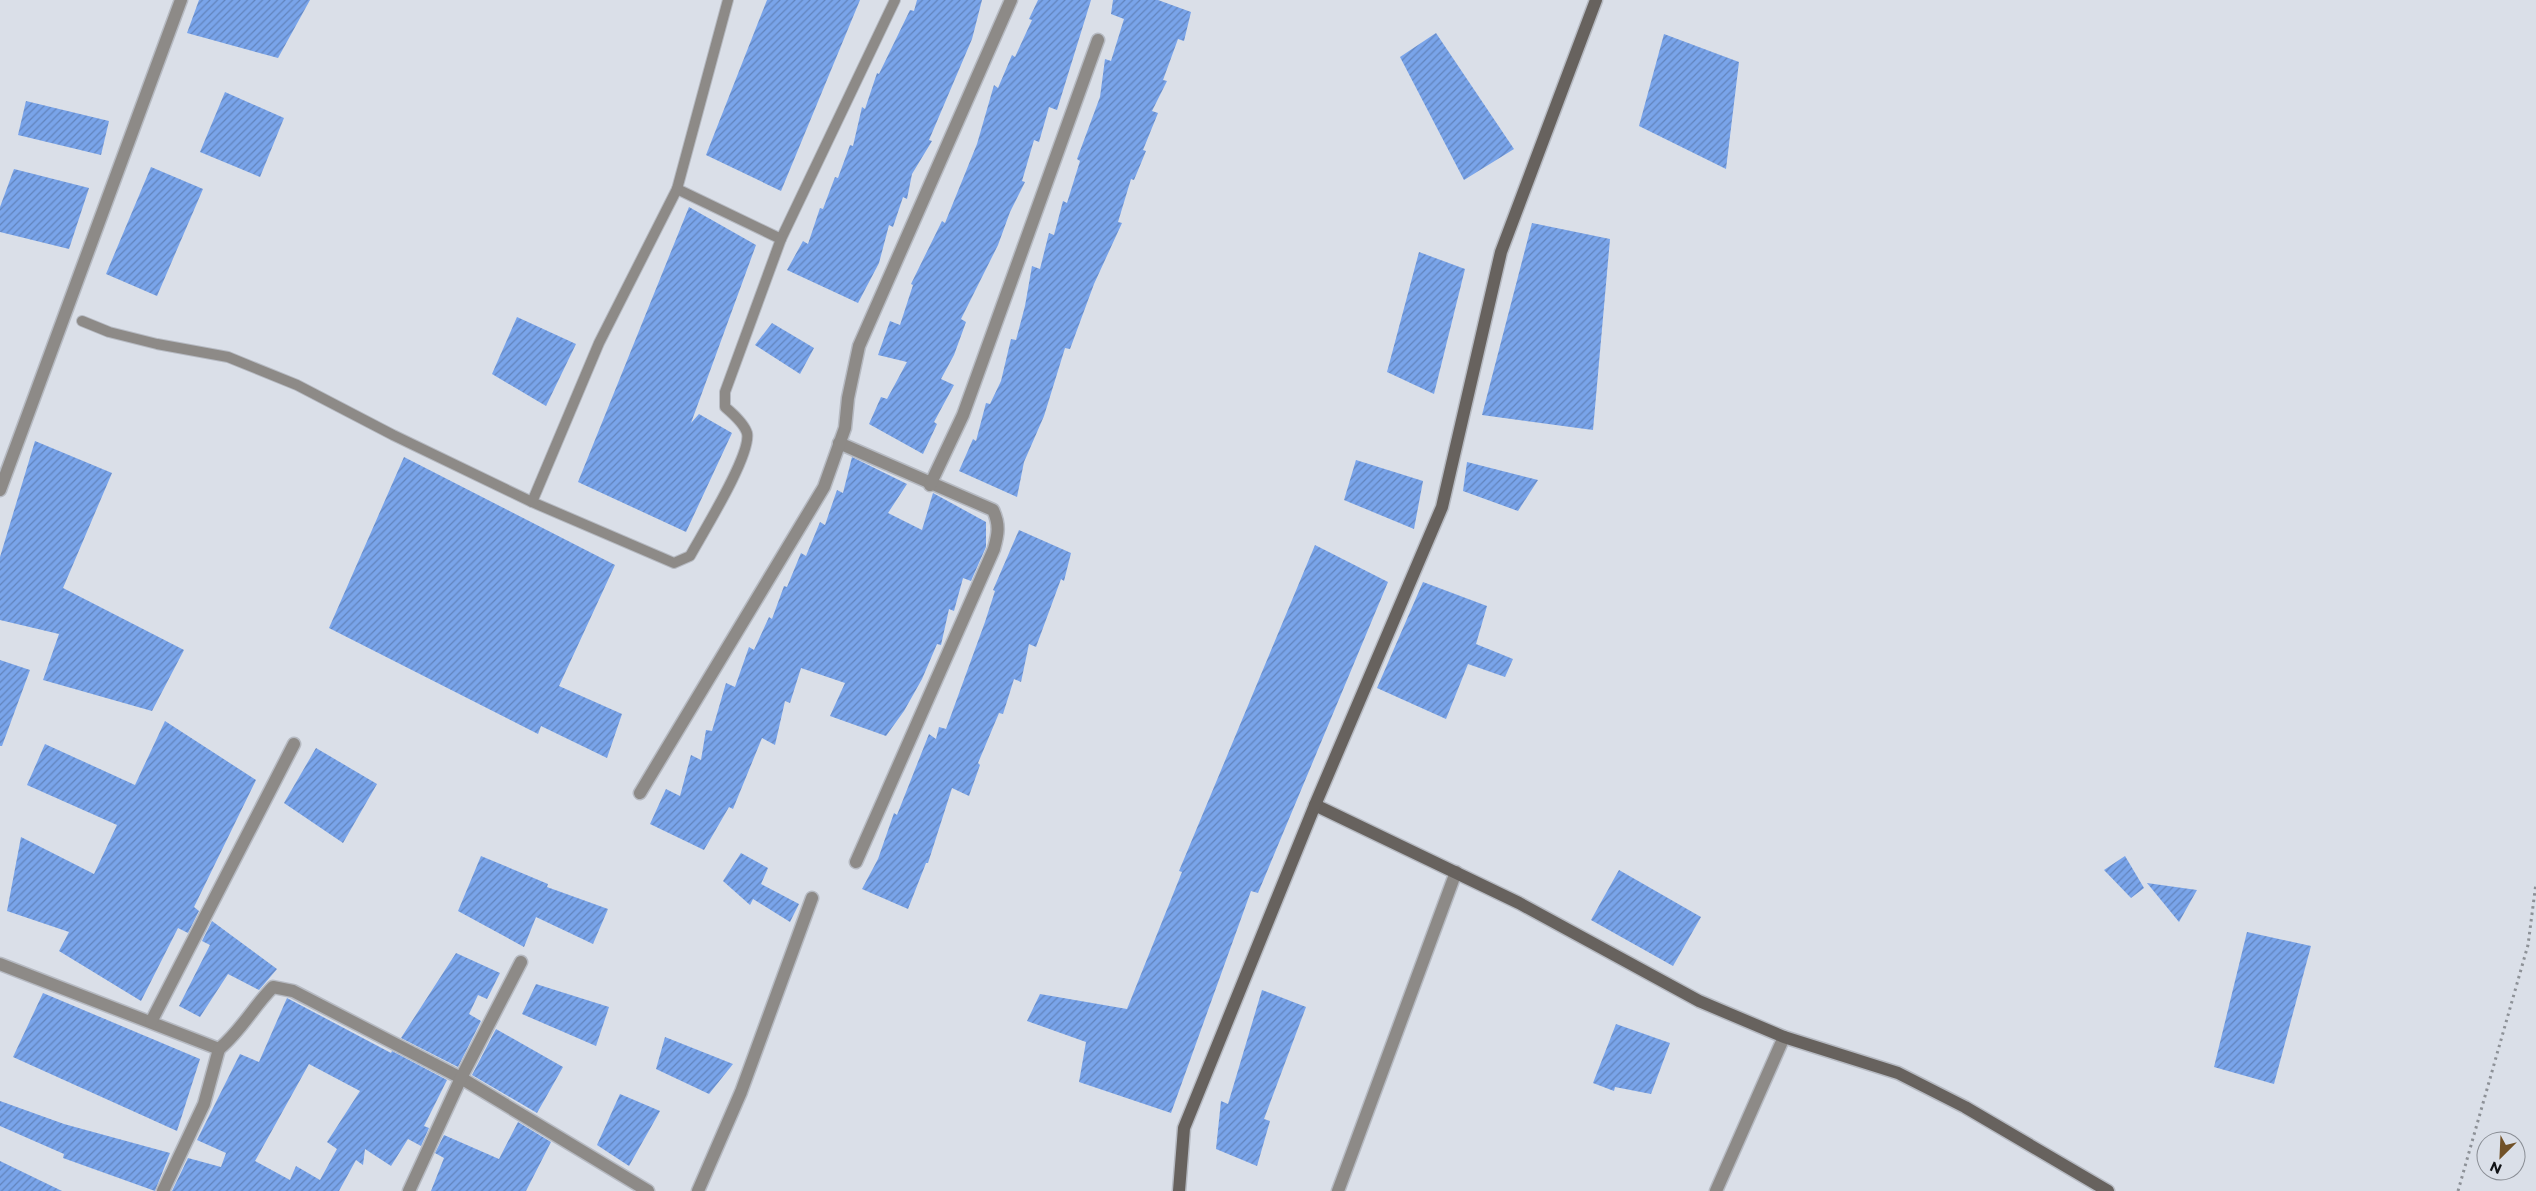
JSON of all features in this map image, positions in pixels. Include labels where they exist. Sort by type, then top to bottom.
[{"type":"street","points":[[0,490],[181,0]]},
{"type":"street","points":[[640,792],[824,487],[845,428],[848,398],[859,346],[1011,0]]},
{"type":"street","points":[[1178,1191],[1184,1128],[1315,805],[1442,507],[1501,252],[1596,0]]},
{"type":"street","points":[[930,485],[963,415],[1098,40]]},
{"type":"street","points":[[840,443],[930,485],[992,510],[997,520],[999,532],[990,558],[856,862]]},
{"type":"street","points":[[151,1022],[294,744]]},
{"type":"street","points":[[1315,805],[1519,903],[1699,1001],[1784,1037],[1898,1073],[1965,1107],[2108,1191]]},
{"type":"street","points":[[1338,1191],[1456,872]]},
{"type":"street","points":[[698,1191],[741,1092],[812,898]]},
{"type":"street","points":[[409,1191],[462,1078],[521,962]]},
{"type":"street","points":[[0,964],[219,1049]]},
{"type":"street","points":[[163,1191],[204,1104],[219,1049],[236,1035],[254,1008],[273,987],[293,992],[462,1078],[648,1191]]},
{"type":"street","points":[[1716,1191],[1784,1037]]},
{"type":"lane","points":[[532,502],[600,343],[676,189],[728,0]]},
{"type":"lane","points":[[82,321],[109,332],[158,344],[228,357],[271,374],[297,385],[393,435],[532,502],[674,563],[690,556],[745,455],[747,433],[737,418],[725,407],[725,392],[781,239],[895,0]]},
{"type":"lane","points":[[676,189],[781,239]]},
{"type":"path","points":[[2458,1191],[2528,946],[2536,883]]},
{"type":"building","points":[[199,0],[310,0],[278,58],[187,33]]},
{"type":"building","points":[[767,0],[860,0],[781,191],[706,155]]},
{"type":"building","points":[[917,0],[982,0],[972,39],[929,140],[932,141],[912,174],[907,199],[903,197],[893,227],[889,225],[879,263],[858,303],[787,270],[803,241],[808,244],[820,208],[823,209],[835,177],[838,178],[850,145],[853,146],[862,107],[865,109],[877,73],[879,74],[910,10],[914,11]]},
{"type":"building","points":[[1038,0],[1091,0],[1057,110],[1049,107],[1039,142],[1034,140],[1022,181],[1025,182],[1010,212],[998,245],[961,319],[966,322],[954,355],[941,379],[954,385],[934,422],[937,424],[923,454],[869,424],[881,397],[887,399],[907,362],[878,355],[890,321],[900,325],[913,285],[911,284],[942,221],[945,223],[977,144],[994,85],[998,88],[1012,55],[1015,57],[1032,20],[1029,19]]},
{"type":"building","points":[[1113,0],[1158,0],[1191,12],[1184,41],[1178,39],[1163,80],[1167,81],[1152,111],[1158,113],[1143,150],[1146,151],[1134,180],[1131,179],[1118,222],[1122,223],[1094,284],[1070,349],[1065,348],[1044,416],[1024,462],[1017,497],[959,471],[973,439],[976,441],[986,403],[990,404],[1001,381],[1011,339],[1016,340],[1025,306],[1032,266],[1040,269],[1049,233],[1054,235],[1063,201],[1067,203],[1080,161],[1077,159],[1100,97],[1105,59],[1111,61],[1124,19],[1111,14]]},
{"type":"building","points":[[1436,33],[1514,149],[1464,180],[1400,57]]},
{"type":"building","points":[[1664,34],[1739,62],[1726,169],[1639,126]]},
{"type":"building","points":[[225,92],[284,118],[260,177],[200,152]]},
{"type":"building","points":[[26,101],[109,121],[101,155],[18,135]]},
{"type":"building","points":[[151,167],[203,189],[157,296],[106,274]]},
{"type":"building","points":[[14,169],[89,188],[69,249],[0,232],[0,207]]},
{"type":"building","points":[[689,207],[756,245],[691,423],[699,414],[732,433],[686,532],[578,482]]},
{"type":"building","points":[[1532,223],[1610,239],[1593,430],[1482,415]]},
{"type":"building","points":[[1419,252],[1465,269],[1434,394],[1387,372]]},
{"type":"building","points":[[517,317],[576,344],[546,406],[492,374]]},
{"type":"building","points":[[772,323],[814,348],[800,374],[755,345]]},
{"type":"building","points":[[35,441],[112,473],[63,588],[184,650],[152,711],[43,680],[59,634],[0,620],[0,557]]},
{"type":"building","points":[[404,457],[615,565],[559,686],[622,714],[607,758],[541,726],[538,734],[329,628]]},
{"type":"building","points":[[852,457],[907,484],[888,513],[922,530],[933,493],[986,522],[986,547],[971,581],[963,578],[954,611],[949,609],[941,645],[937,644],[922,679],[904,711],[886,736],[830,716],[845,683],[801,668],[790,703],[785,701],[775,745],[762,738],[733,809],[729,807],[704,850],[650,824],[666,789],[680,796],[691,755],[701,760],[706,730],[712,731],[726,683],[735,687],[749,647],[754,650],[769,617],[772,619],[784,586],[787,587],[801,553],[806,556],[820,522],[825,525],[837,490],[843,493]]},
{"type":"building","points":[[1356,460],[1423,481],[1414,529],[1344,500]]},
{"type":"building","points":[[1467,462],[1538,480],[1518,511],[1463,491]]},
{"type":"building","points":[[1019,530],[1071,553],[1064,581],[1061,579],[1036,647],[1029,644],[1021,682],[1014,679],[1003,714],[999,713],[978,763],[980,765],[969,796],[952,788],[928,863],[926,863],[908,909],[862,889],[878,859],[894,813],[897,815],[929,734],[936,739],[939,727],[946,729],[985,622],[995,591],[993,590]]},
{"type":"building","points":[[1315,545],[1388,582],[1258,893],[1251,891],[1171,1113],[1079,1082],[1086,1042],[1027,1021],[1040,994],[1127,1009],[1182,872],[1179,871]]},
{"type":"building","points":[[1423,582],[1487,606],[1476,644],[1513,659],[1505,677],[1468,664],[1446,719],[1377,688]]},
{"type":"building","points":[[0,660],[30,670],[2,746],[0,746]]},
{"type":"building","points":[[165,721],[256,780],[194,907],[199,911],[188,933],[178,928],[141,1001],[59,951],[69,932],[7,911],[21,837],[94,874],[117,825],[27,785],[45,744],[135,785]]},
{"type":"building","points":[[316,748],[377,784],[343,843],[284,803]]},
{"type":"building","points":[[741,853],[768,868],[761,884],[799,904],[790,922],[753,899],[750,905],[723,881]]},
{"type":"building","points":[[481,856],[548,884],[547,887],[608,909],[593,944],[536,917],[524,947],[458,911]]},
{"type":"building","points":[[2125,856],[2144,888],[2131,898],[2104,870]]},
{"type":"building","points":[[1619,870],[1701,917],[1673,966],[1591,920]]},
{"type":"building","points":[[2147,883],[2197,890],[2179,922]]},
{"type":"building","points":[[212,921],[277,969],[259,990],[228,974],[200,1017],[179,1006],[210,945],[202,941]]},
{"type":"building","points":[[2247,932],[2311,946],[2274,1084],[2214,1067]]},
{"type":"building","points":[[456,953],[500,973],[487,999],[478,995],[469,1014],[481,1021],[458,1067],[401,1038]]},
{"type":"building","points":[[536,984],[609,1007],[596,1046],[522,1014]]},
{"type":"building","points":[[1262,990],[1306,1007],[1264,1119],[1270,1121],[1257,1166],[1216,1149],[1221,1101],[1228,1104]]},
{"type":"building","points":[[43,993],[200,1059],[177,1131],[13,1057]]},
{"type":"building","points":[[287,998],[391,1053],[392,1051],[447,1080],[424,1126],[429,1128],[421,1146],[408,1139],[391,1166],[365,1149],[363,1165],[356,1160],[339,1191],[172,1191],[188,1158],[221,1167],[226,1153],[197,1140],[240,1054],[259,1062]],"holes":[[[309,1064],[360,1091],[327,1142],[337,1149],[320,1180],[296,1166],[290,1180],[255,1161]]]},
{"type":"building","points":[[1616,1024],[1670,1043],[1651,1094],[1615,1087],[1614,1091],[1593,1083]]},
{"type":"building","points":[[496,1029],[563,1067],[537,1113],[472,1075]]},
{"type":"building","points":[[665,1037],[733,1064],[709,1094],[656,1069]]},
{"type":"building","points":[[620,1094],[660,1111],[629,1166],[597,1145]]},
{"type":"building","points":[[0,1101],[64,1124],[170,1153],[155,1191],[63,1158],[64,1154],[0,1126]]},
{"type":"building","points":[[518,1122],[551,1142],[526,1191],[431,1191],[444,1158],[435,1153],[444,1135],[499,1159]]},
{"type":"building","points":[[0,1161],[62,1191],[0,1191]]}]
